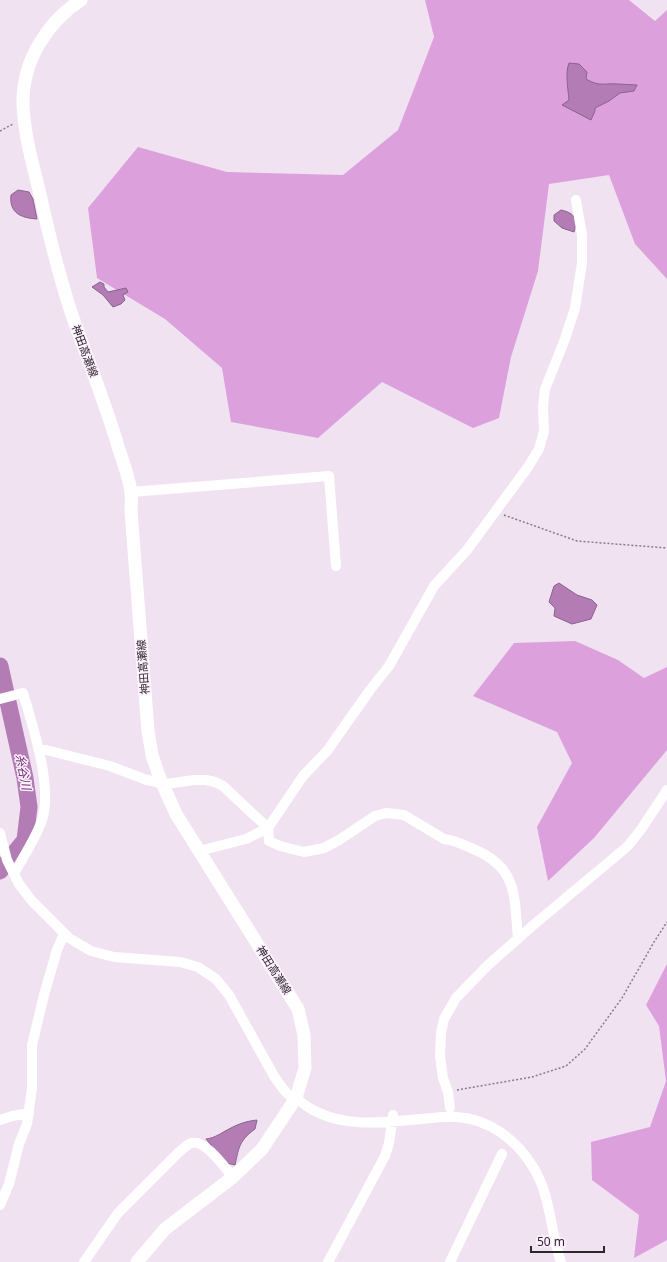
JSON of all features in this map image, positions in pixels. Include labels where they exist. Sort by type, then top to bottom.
[{"type":"main road","name":"神田高瀬線","points":[[81,0],[73,5],[57,20],[42,39],[32,59],[26,80],[23,102],[24,119],[29,148],[58,268],[71,313],[104,402],[131,492],[131,511],[148,731],[152,755],[162,783],[176,814],[298,1009],[304,1035],[305,1068],[296,1098],[262,1149],[233,1177],[165,1229],[137,1262]]},
{"type":"street","points":[[199,851],[246,839],[268,828],[303,776],[327,751],[370,690],[389,666],[434,586],[467,550],[528,467],[539,449],[544,431],[543,406],[546,389],[575,308],[582,263],[582,235],[576,200]]},
{"type":"street","points":[[131,492],[329,476],[336,566]]},
{"type":"street","points":[[0,699],[23,693],[33,725],[43,770],[46,793],[42,822],[14,874]]},
{"type":"street","points":[[38,748],[110,766],[147,780],[162,783],[194,780],[215,782],[223,786],[268,828],[269,841],[280,846],[304,852],[324,848],[375,816],[386,813],[404,815],[444,839],[451,840],[481,852],[501,866],[510,879],[518,939]]},
{"type":"street","points":[[450,1108],[448,1092],[443,1078],[440,1056],[441,1033],[444,1020],[456,998],[488,964],[628,846],[642,828],[667,790]]},
{"type":"street","points":[[0,833],[4,861],[32,901],[64,934],[91,951],[114,957],[180,962],[198,967],[216,978],[229,995],[274,1076],[289,1096],[296,1098],[305,1106],[332,1118],[354,1122],[392,1118],[468,1118],[492,1127],[516,1144],[533,1167],[545,1194],[553,1239],[560,1262]]},
{"type":"street","points":[[0,1205],[9,1184],[19,1144],[27,1124],[32,1088],[32,1045],[44,995],[57,950],[64,934]]},
{"type":"street","points":[[0,1120],[12,1116],[29,1114]]},
{"type":"street","points":[[328,1262],[384,1156],[389,1143],[392,1118]]},
{"type":"street","points":[[84,1262],[118,1213],[179,1152],[194,1142],[200,1143],[207,1147],[233,1177]]},
{"type":"street","points":[[450,1262],[502,1154]]},
{"type":"path","points":[[0,131],[24,119]]},
{"type":"path","points":[[495,512],[577,541],[667,548]]},
{"type":"path","points":[[448,1092],[532,1077],[566,1066],[585,1049],[622,998],[667,922]]},
{"type":"shaded area","points":[[425,0],[629,0],[655,21],[667,10],[667,279],[635,244],[609,175],[549,184],[538,271],[511,357],[499,418],[473,428],[382,382],[318,438],[231,422],[222,368],[165,319],[97,278],[88,208],[138,147],[227,172],[343,175],[398,130],[434,37]]},
{"type":"shaded area","points":[[569,63],[579,64],[587,72],[586,79],[595,83],[637,85],[634,91],[620,93],[609,101],[595,108],[591,120],[562,105],[569,100],[567,76]]},
{"type":"shaded area","points":[[18,190],[29,192],[33,199],[37,219],[21,216],[14,210],[11,195]]},
{"type":"shaded area","points":[[561,210],[570,213],[574,217],[576,224],[574,232],[562,228],[554,221],[554,215]]},
{"type":"shaded area","points":[[100,282],[104,284],[104,287],[108,292],[126,288],[128,292],[123,295],[125,300],[121,304],[113,307],[103,295],[92,287]]},
{"type":"shaded area","points":[[559,583],[577,595],[592,600],[597,605],[591,619],[572,624],[554,616],[555,608],[549,602],[554,586]]},
{"type":"shaded area","points":[[575,641],[618,660],[644,678],[667,667],[667,750],[594,838],[548,881],[537,827],[572,763],[557,732],[473,696],[514,643]]},
{"type":"shaded area","points":[[667,964],[667,1240],[634,1258],[639,1215],[592,1180],[591,1142],[650,1127],[666,1081],[659,1026],[646,1005]]},
{"type":"shaded area","points":[[257,1120],[255,1129],[240,1145],[235,1165],[226,1163],[206,1139],[239,1124]]},
{"type":"waterway","name":"糸谷川","points":[[0,666],[25,778],[29,807],[25,840],[0,871]]}]
